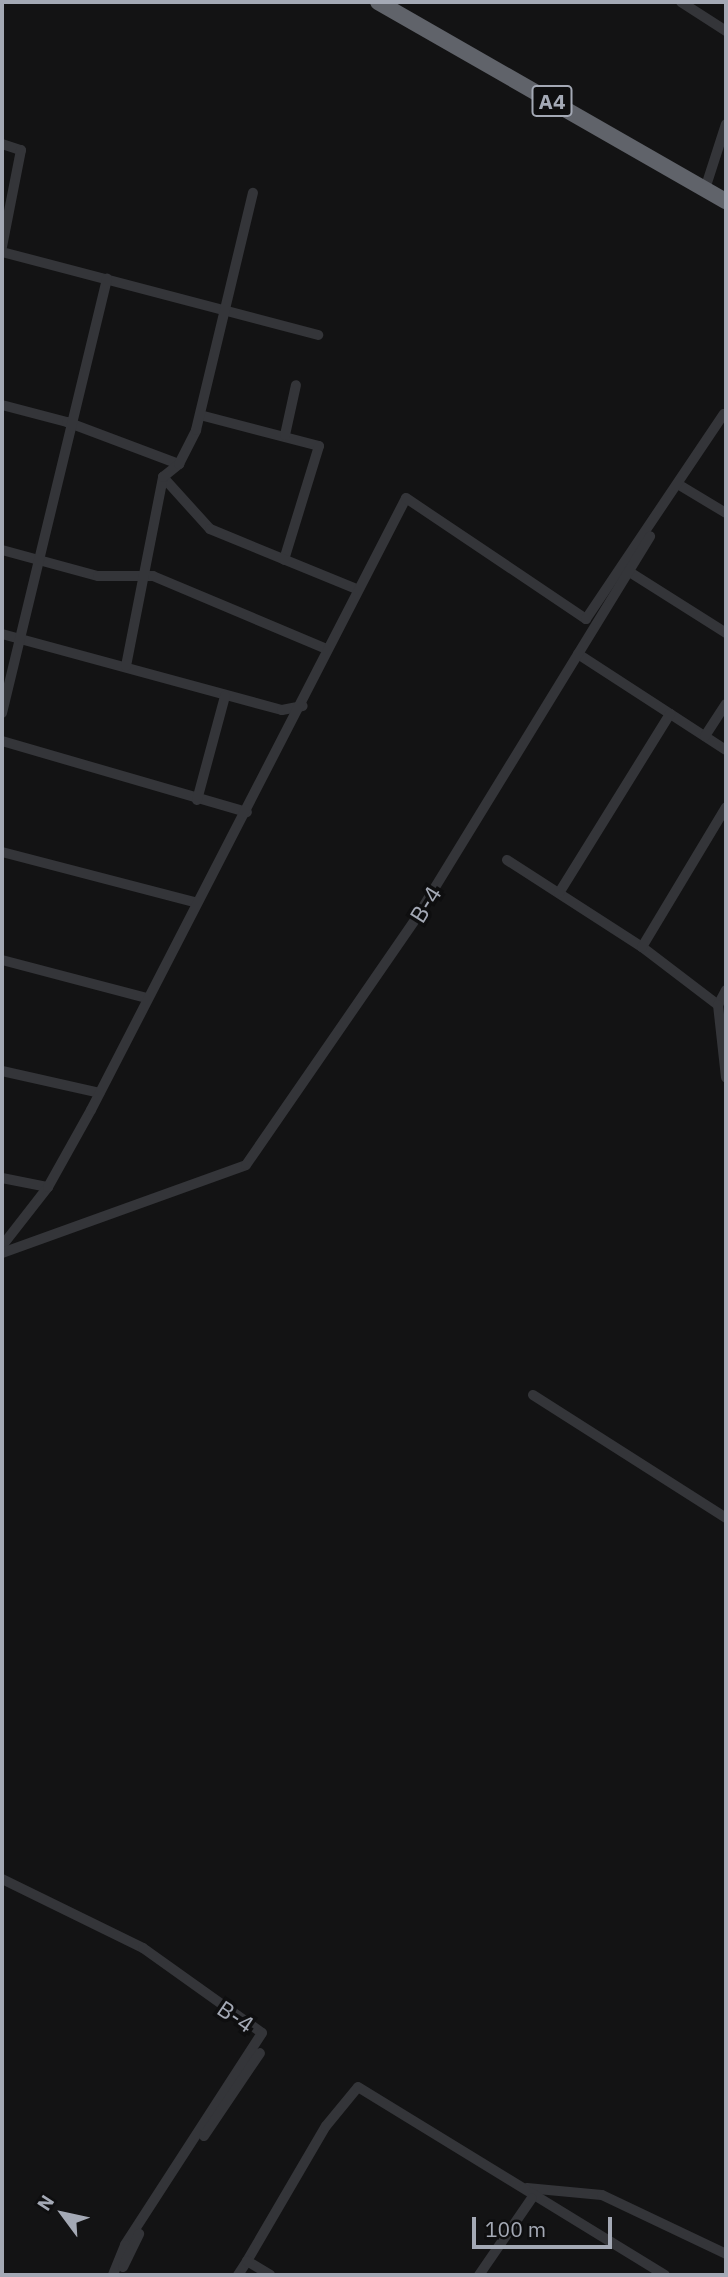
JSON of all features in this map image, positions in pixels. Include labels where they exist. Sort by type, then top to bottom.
[{"type":"highway","name":"A4","points":[[377,2],[726,201]]},
{"type":"street","points":[[681,2],[726,31]]},
{"type":"street","points":[[705,189],[726,124]]},
{"type":"street","points":[[2,144],[21,150],[2,250],[227,307],[318,335]]},
{"type":"street","points":[[126,666],[139,578],[163,477],[179,464],[200,415],[253,193]]},
{"type":"street","points":[[2,713],[41,561],[67,422],[107,278]]},
{"type":"street","points":[[285,435],[296,386]]},
{"type":"street","points":[[2,405],[67,422],[179,464]]},
{"type":"street","points":[[2,1246],[48,1187],[100,1093],[194,902],[247,812],[303,706],[324,648],[406,498],[586,619],[725,413]]},
{"type":"street","name":"B-4","points":[[2,1253],[246,1165],[415,920],[725,413]]},
{"type":"street","points":[[200,415],[319,446],[284,560]]},
{"type":"street","points":[[163,477],[210,529],[356,589]]},
{"type":"street","points":[[681,485],[726,513]]},
{"type":"street","points":[[2,550],[99,576],[139,578],[199,591],[324,648]]},
{"type":"street","points":[[628,571],[726,633]]},
{"type":"street","points":[[2,634],[282,710],[303,706]]},
{"type":"street","points":[[578,654],[726,750]]},
{"type":"street","points":[[197,800],[225,696]]},
{"type":"street","points":[[705,736],[726,704]]},
{"type":"street","points":[[559,893],[670,714]]},
{"type":"street","points":[[2,741],[197,800],[247,812]]},
{"type":"street","points":[[642,947],[726,807]]},
{"type":"street","points":[[2,852],[194,902]]},
{"type":"street","points":[[507,860],[642,947],[718,1005]]},
{"type":"street","points":[[2,960],[147,998]]},
{"type":"street","points":[[726,990],[718,1005],[726,1078]]},
{"type":"street","points":[[2,1071],[100,1093]]},
{"type":"street","points":[[2,1178],[48,1187]]},
{"type":"street","points":[[533,1395],[726,1518]]},
{"type":"street","name":"B-4","points":[[2,1879],[143,1948],[262,2033],[125,2245],[113,2275]]},
{"type":"street","points":[[118,2275],[260,2053]]},
{"type":"street","points":[[238,2275],[327,2126],[358,2087],[535,2193],[602,2195],[726,2253]]},
{"type":"street","points":[[459,2149],[532,2198],[665,2275]]},
{"type":"street","points":[[480,2275],[532,2198]]},
{"type":"street","points":[[247,2261],[270,2275]]}]
